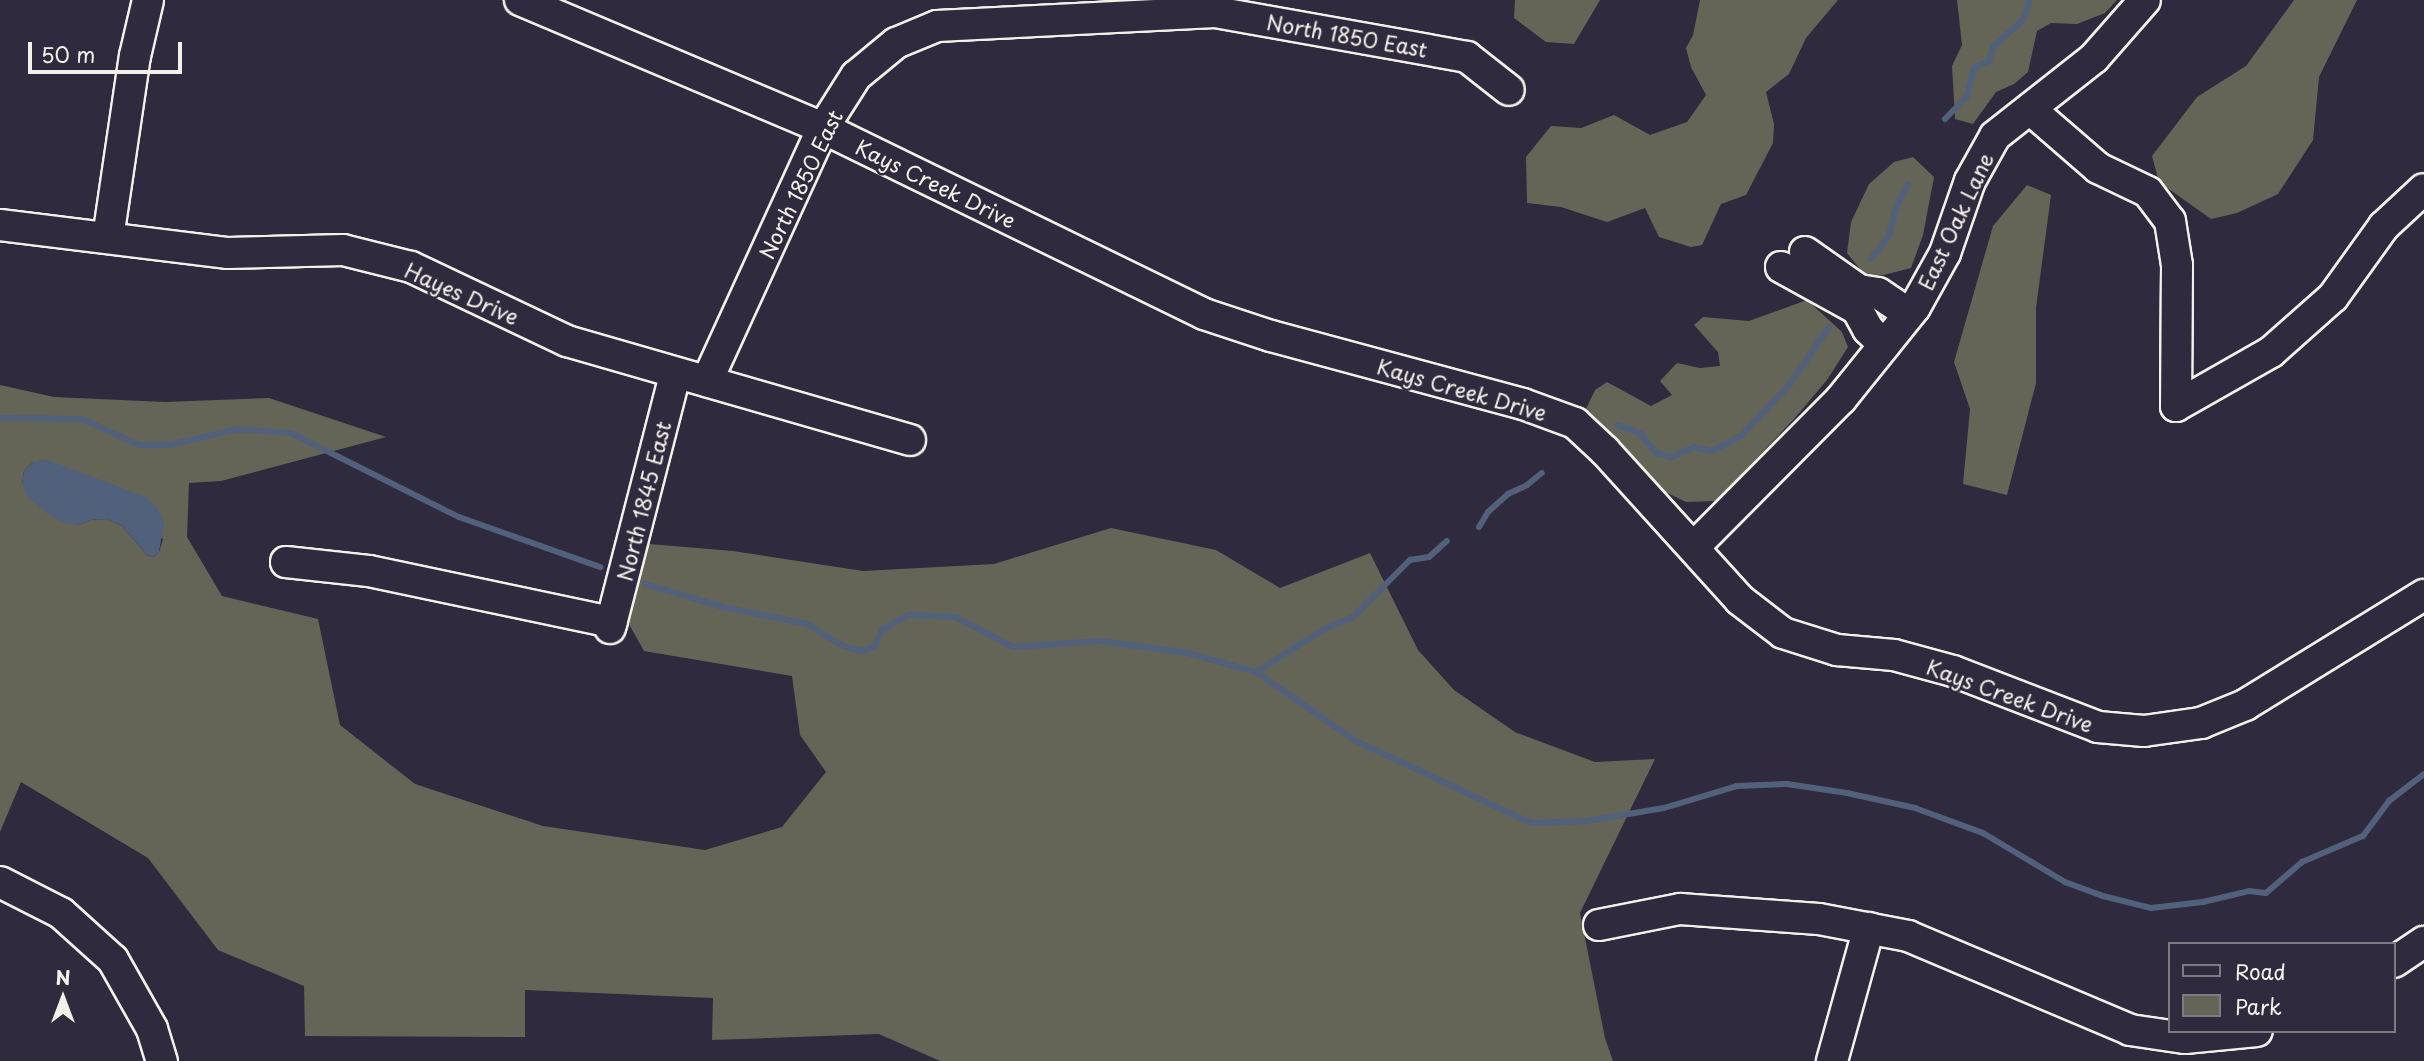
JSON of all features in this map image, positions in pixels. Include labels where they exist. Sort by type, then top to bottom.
[{"type":"street","points":[[108,238],[135,56],[148,0]]},
{"type":"street","name":"Kays Creek Drive","points":[[520,0],[824,128],[1204,314],[1271,336],[1523,404],[1575,423],[1694,547],[1740,600],[1783,633],[1837,650],[1894,655],[1953,671],[2098,727],[2144,731],[2201,723],[2245,705],[2424,595]]},
{"type":"street","name":"East Oak Lane","points":[[1694,547],[1841,399],[1909,314],[1945,253],[1970,181],[1995,136],[2094,58],[2145,0]]},
{"type":"street","name":"North 1850 East","points":[[707,381],[824,128],[856,76],[896,43],[937,26],[1215,12],[1467,57],[1509,90]]},
{"type":"street","points":[[2030,109],[2098,168],[2148,192],[2170,221],[2177,265],[2176,406],[2272,352],[2333,297],[2384,226],[2424,189]]},
{"type":"street","name":"Hayes Drive","points":[[0,225],[228,253],[343,250],[411,267],[567,341],[910,440]]},
{"type":"street","points":[[1885,345],[1868,329],[1857,309],[1793,260],[1859,290],[1878,293],[1909,314]]},
{"type":"street","name":"North 1845 East","points":[[286,562],[369,571],[611,625],[676,374]]},
{"type":"street","points":[[0,882],[61,913],[113,960],[152,1029],[162,1061]]},
{"type":"street","points":[[1599,925],[1680,909],[1819,919],[1908,936],[2130,1030],[2185,1038],[2253,1042]]},
{"type":"street","points":[[1832,1061],[1869,928]]},
{"type":"street","points":[[2396,961],[2424,942]]},
{"type":"green space","points":[[1515,0],[1600,0],[1574,44],[1546,42],[1514,18]]},
{"type":"green space","points":[[1700,0],[1838,0],[1806,38],[1789,74],[1766,92],[1774,124],[1773,143],[1746,195],[1721,204],[1702,245],[1691,247],[1659,237],[1645,208],[1607,222],[1561,207],[1527,203],[1526,157],[1551,126],[1581,128],[1614,115],[1650,135],[1687,122],[1706,95],[1691,67],[1686,48],[1693,35]]},
{"type":"green space","points":[[1957,0],[2117,0],[2105,13],[2077,24],[2051,23],[2037,31],[2028,72],[2014,84],[1996,92],[1973,124],[1955,119],[1952,66],[1962,45]]},
{"type":"green space","points":[[2294,0],[2357,0],[2319,77],[2313,140],[2278,194],[2237,213],[2211,219],[2159,182],[2152,156],[2197,97],[2246,66]]},
{"type":"green space","points":[[1913,157],[1934,177],[1923,235],[1911,268],[1868,279],[1847,253],[1851,222],[1869,184],[1894,162]]},
{"type":"green space","points":[[2027,185],[2051,195],[2036,308],[2036,383],[2007,495],[1963,484],[1970,409],[1954,362],[1993,226]]},
{"type":"green space","points":[[1807,300],[1842,332],[1848,347],[1827,380],[1794,419],[1716,501],[1686,502],[1663,491],[1617,448],[1586,409],[1595,390],[1607,382],[1651,406],[1672,395],[1660,381],[1677,363],[1700,368],[1720,366],[1718,352],[1694,325],[1703,317],[1749,321]]},
{"type":"green space","points":[[0,385],[54,397],[165,402],[269,398],[386,437],[221,481],[189,483],[187,537],[222,596],[318,619],[340,725],[415,784],[543,826],[705,850],[782,827],[826,772],[800,735],[792,676],[644,651],[625,617],[649,544],[733,551],[863,571],[994,564],[1111,528],[1216,550],[1280,588],[1370,553],[1418,650],[1454,690],[1515,732],[1595,762],[1655,759],[1580,913],[1605,1038],[1613,1061],[940,1061],[879,1034],[712,1040],[713,998],[525,990],[525,1037],[305,1036],[304,986],[218,950],[148,858],[21,782],[0,832]],"holes":[[[33,462],[163,539],[159,552],[154,557],[147,555],[122,526],[107,519],[90,520],[79,525],[22,483],[24,471]]]},
{"type":"water","points":[[45,459],[146,497],[157,508],[164,523],[159,552],[154,557],[147,555],[122,526],[107,519],[90,520],[79,525],[63,523],[45,512],[26,495],[22,483],[24,471],[33,462]]},
{"type":"waterway","points":[[1945,119],[1967,96],[1974,68],[1989,61],[1993,47],[2023,20],[2030,0]]},
{"type":"waterway","points":[[1871,259],[1889,236],[1897,205],[1908,184]]},
{"type":"waterway","points":[[1618,425],[1640,433],[1656,453],[1671,457],[1694,447],[1712,451],[1742,435],[1790,384],[1829,327]]},
{"type":"waterway","points":[[0,418],[82,419],[139,445],[170,445],[237,429],[291,433],[459,517],[600,567]]},
{"type":"waterway","points":[[1479,527],[1488,512],[1508,494],[1527,485],[1542,473]]},
{"type":"waterway","points":[[1256,672],[1326,628],[1353,617],[1410,560],[1429,557],[1447,541]]},
{"type":"waterway","points":[[645,584],[723,607],[807,624],[843,646],[861,651],[874,647],[882,630],[909,615],[956,617],[1013,647],[1101,641],[1188,653],[1256,672],[1356,741],[1531,823],[1587,821],[1664,808],[1737,786],[1787,784],[1847,793],[1915,808],[1983,833],[2065,882],[2103,896],[2151,908],[2203,902],[2249,891],[2266,893],[2302,862],[2363,836],[2389,801],[2424,774]]}]
